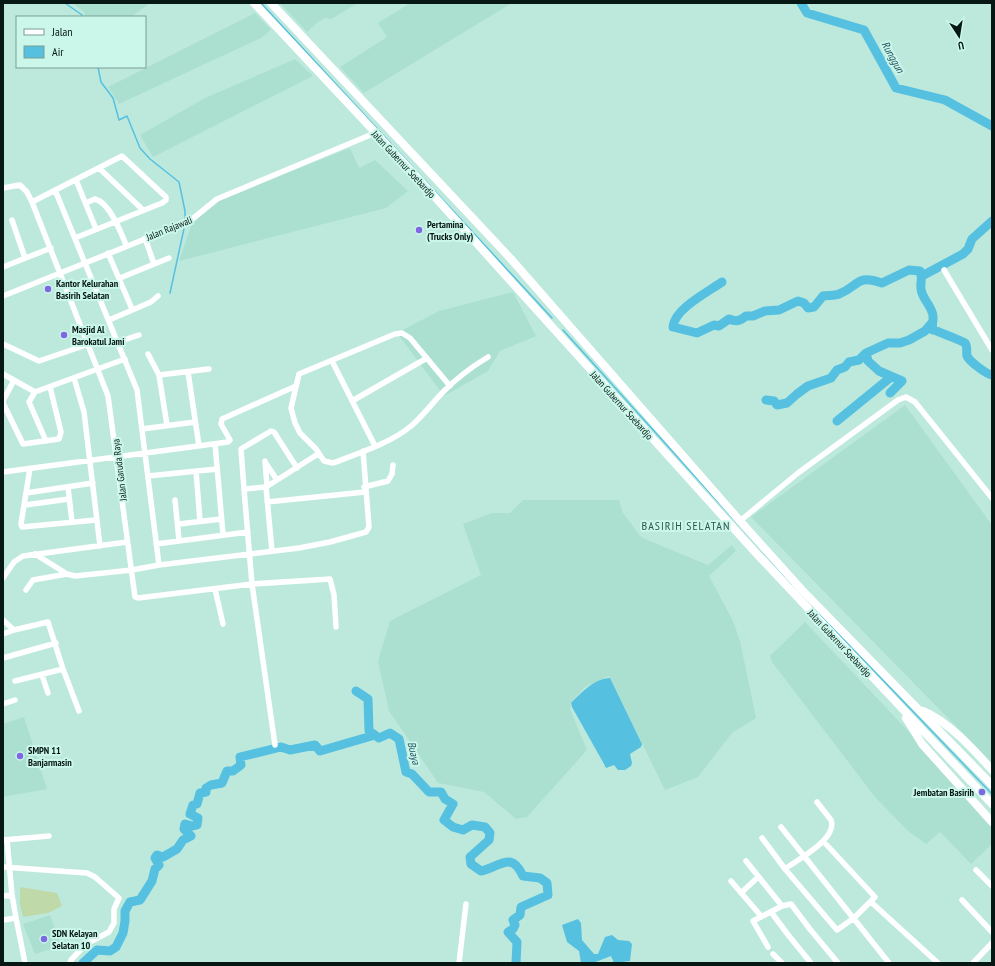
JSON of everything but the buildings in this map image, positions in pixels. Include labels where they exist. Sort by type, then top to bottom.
[{"type":"highway","name":"Jalan Gubernur Soebardjo","points":[[254,3],[421,181],[717,512],[992,804]]},
{"type":"highway","name":"Jalan Gubernur Soebardjo","points":[[271,3],[511,259],[802,590],[992,785]]},
{"type":"highway","points":[[554,329],[564,319]]},
{"type":"highway","points":[[903,710],[916,737],[992,822]]},
{"type":"highway","points":[[920,710],[932,715],[944,724],[980,756],[992,770]]},
{"type":"highway","points":[[950,775],[958,768]]},
{"type":"street","name":"Jalan Rajawali","points":[[3,296],[126,245],[190,221],[217,199],[375,133]]},
{"type":"street","points":[[32,202],[122,156],[166,197],[164,201],[75,238]]},
{"type":"street","points":[[99,168],[143,210]]},
{"type":"street","points":[[76,180],[96,228]]},
{"type":"street","name":"Jalan Garuda Raya","points":[[3,188],[20,186],[27,192],[89,344],[108,396],[127,542],[136,598],[215,589]]},
{"type":"street","points":[[55,190],[84,262],[110,320],[137,390],[159,565]]},
{"type":"street","points":[[86,203],[93,200],[98,200],[116,221],[126,245]]},
{"type":"street","points":[[12,220],[25,258]]},
{"type":"street","points":[[145,238],[154,264]]},
{"type":"street","points":[[3,267],[50,248]]},
{"type":"street","points":[[108,253],[132,309]]},
{"type":"street","points":[[120,278],[169,258]]},
{"type":"street","points":[[944,270],[992,350]]},
{"type":"street","points":[[110,320],[132,309],[151,302],[158,296]]},
{"type":"street","points":[[450,386],[410,338],[402,333],[332,361],[302,371],[298,376],[292,408],[295,423],[300,433],[324,461],[329,464],[375,446],[411,426],[450,386],[488,357]]},
{"type":"street","points":[[118,342],[139,335]]},
{"type":"street","points":[[4,346],[39,361],[89,344]]},
{"type":"street","points":[[148,354],[159,375],[167,425]]},
{"type":"street","points":[[352,402],[427,358]]},
{"type":"street","points":[[46,441],[29,402],[36,392],[125,359]]},
{"type":"street","points":[[332,361],[375,446]]},
{"type":"street","points":[[159,375],[209,369]]},
{"type":"street","points":[[188,372],[199,446]]},
{"type":"street","points":[[3,374],[36,392]]},
{"type":"street","points":[[74,378],[83,404],[100,546]]},
{"type":"street","points":[[14,380],[3,402],[21,443],[25,444],[59,439],[61,435],[50,387]]},
{"type":"street","points":[[3,472],[117,458],[230,441],[221,424],[223,419],[296,386]]},
{"type":"street","points":[[740,521],[798,473],[898,400],[906,397],[915,402],[992,498]]},
{"type":"street","points":[[142,429],[195,422]]},
{"type":"street","points":[[275,745],[252,584],[241,449],[271,431],[274,432],[297,468]]},
{"type":"street","points":[[215,444],[223,534]]},
{"type":"street","points":[[35,554],[67,574],[75,576],[272,552],[320,544],[367,531],[363,451]]},
{"type":"street","points":[[244,489],[267,486],[318,454]]},
{"type":"street","points":[[272,552],[265,461],[277,480]]},
{"type":"street","points":[[267,502],[365,490],[388,481],[392,474],[393,465]]},
{"type":"street","points":[[30,468],[21,524],[24,528],[96,520]]},
{"type":"street","points":[[148,476],[217,469]]},
{"type":"street","points":[[196,471],[200,521]]},
{"type":"street","points":[[26,493],[92,484]]},
{"type":"street","points":[[68,487],[72,522]]},
{"type":"street","points":[[25,505],[69,499]]},
{"type":"street","points":[[176,500],[179,540]]},
{"type":"street","points":[[179,524],[221,519]]},
{"type":"street","points":[[156,544],[223,534],[248,532]]},
{"type":"street","points":[[3,578],[18,558],[35,554],[127,542]]},
{"type":"street","points":[[26,590],[33,580],[67,574]]},
{"type":"street","points":[[223,624],[215,589],[252,584],[330,579],[334,596],[336,627]]},
{"type":"street","points":[[3,620],[14,630]]},
{"type":"street","points":[[3,634],[48,622],[56,643],[63,669],[79,711]]},
{"type":"street","points":[[3,658],[56,643]]},
{"type":"street","points":[[15,682],[63,669]]},
{"type":"street","points":[[42,675],[48,693]]},
{"type":"street","points":[[3,704],[15,700]]},
{"type":"street","points":[[785,869],[824,842],[831,832],[832,822],[817,802]]},
{"type":"street","points":[[781,827],[889,963]]},
{"type":"street","points":[[25,963],[12,895],[10,867],[5,840],[49,836]]},
{"type":"street","points":[[762,838],[785,869],[835,930],[838,930],[854,918],[875,897],[869,888],[824,842]]},
{"type":"street","points":[[746,861],[782,906]]},
{"type":"street","points":[[3,867],[87,873],[95,877],[118,898],[114,909],[114,923],[109,932],[83,946],[70,963]]},
{"type":"street","points":[[976,870],[992,886]]},
{"type":"street","points":[[741,893],[758,877]]},
{"type":"street","points":[[731,881],[761,916]]},
{"type":"street","points":[[3,896],[12,895]]},
{"type":"street","points":[[962,900],[992,932]]},
{"type":"street","points":[[871,902],[938,963]]},
{"type":"street","points":[[459,963],[466,904]]},
{"type":"street","points":[[768,948],[753,922],[761,916],[782,906],[791,904],[838,963]]},
{"type":"street","points":[[771,912],[811,963]]},
{"type":"street","points":[[3,920],[16,918]]},
{"type":"street","points":[[974,963],[992,943]]},
{"type":"street","points":[[773,954],[782,963]]},
{"type":"shaded area","points":[[72,3],[150,3],[132,16],[85,16],[84,12]]},
{"type":"shaded area","points":[[280,3],[358,3],[331,19],[325,18],[307,32]]},
{"type":"shaded area","points":[[410,3],[512,3],[364,93],[340,67],[387,37],[378,23]]},
{"type":"shaded area","points":[[255,13],[271,30],[261,38],[119,104],[108,87]]},
{"type":"shaded area","points":[[295,59],[313,76],[153,157],[140,135],[205,98]]},
{"type":"shaded area","points":[[350,148],[359,168],[375,160],[408,191],[386,208],[179,261],[192,223],[216,201]]},
{"type":"shaded area","points":[[513,292],[536,336],[500,351],[488,371],[444,396],[397,333],[439,311]]},
{"type":"shaded area","points":[[905,405],[992,525],[992,763],[751,517]]},
{"type":"shaded area","points":[[523,500],[619,500],[623,513],[641,537],[657,544],[708,565],[732,545],[736,551],[709,576],[733,621],[740,641],[756,718],[732,733],[698,777],[665,790],[609,676],[585,687],[571,702],[570,709],[587,750],[527,817],[516,819],[484,792],[438,783],[389,711],[378,661],[390,621],[481,575],[463,524],[492,513],[510,513]]},
{"type":"shaded area","points":[[805,622],[950,775],[992,823],[992,844],[971,864],[940,832],[926,844],[908,831],[875,797],[772,662],[770,656]]},
{"type":"shaded area","name":"SMPN 11 Banjarmasin","points":[[24,717],[47,789],[3,797],[3,724]]},
{"type":"shaded area","points":[[20,887],[57,893],[62,906],[48,913],[23,917],[20,904]]},
{"type":"shaded area","name":"SDN Kelayan Selatan 10","points":[[50,915],[61,946],[35,954],[23,924]]},
{"type":"water","points":[[610,678],[642,744],[641,747],[630,754],[632,763],[631,766],[625,770],[618,770],[614,765],[606,768],[571,703],[594,683],[599,680]]},
{"type":"water","points":[[578,919],[581,923],[582,940],[594,954],[598,954],[605,937],[612,935],[618,940],[629,941],[632,944],[630,961],[614,963],[611,956],[593,963],[581,963],[579,951],[567,942],[562,925]]},
{"type":"waterway","points":[[65,3],[82,16]]},
{"type":"waterway","points":[[261,3],[552,318]]},
{"type":"waterway","name":"Runggun","points":[[801,3],[807,13],[864,30],[896,88],[945,100],[992,126]]},
{"type":"waterway","points":[[98,68],[101,82],[113,98],[119,120],[127,116],[140,148],[150,159],[179,182],[185,211],[185,221]]},
{"type":"waterway","points":[[922,276],[963,254],[968,249],[972,239],[992,221]]},
{"type":"waterway","points":[[170,293],[185,224]]},
{"type":"waterway","points":[[722,282],[685,307],[675,320],[673,327],[697,333],[714,325],[719,326],[729,319],[738,320],[746,316],[753,316],[765,311],[779,310],[798,301],[804,303],[808,308],[814,307],[823,296],[839,294],[862,280],[882,283],[909,270],[920,271],[922,292],[933,314],[933,330],[965,343],[968,358],[982,370],[992,375]]},
{"type":"waterway","points":[[766,400],[774,401],[777,405],[787,403],[808,386],[831,378],[837,370],[845,367],[849,362],[859,360],[866,353],[888,343],[900,343],[909,340],[925,331],[931,324]]},
{"type":"waterway","points":[[563,330],[792,584]]},
{"type":"waterway","points":[[866,353],[868,361],[879,371],[902,381],[890,393]]},
{"type":"waterway","points":[[837,421],[891,377]]},
{"type":"waterway","points":[[812,606],[992,794]]},
{"type":"waterway","name":"Buaya","points":[[356,691],[368,699],[369,731],[379,738],[390,733],[399,739],[406,772],[412,774],[429,792],[441,792],[445,799],[453,804],[444,820],[453,827],[463,830],[472,825],[485,827],[490,833],[489,840],[470,857],[471,864],[481,871],[505,862],[509,862],[519,868],[523,876],[540,878],[547,883],[548,895],[521,907],[520,915],[513,920],[515,925],[513,929],[508,932],[517,942],[516,963]]},
{"type":"waterway","points":[[83,963],[97,950],[110,951],[116,947],[123,933],[125,911],[130,902],[140,900],[152,881],[155,869],[159,865],[155,858],[157,855],[163,857],[177,849],[183,840],[191,836],[184,829],[185,824],[193,826],[197,825],[198,818],[190,814],[193,805],[197,804],[200,793],[206,792],[206,788],[211,785],[222,783],[227,771],[233,771],[241,765],[240,757],[281,747],[290,750],[315,745],[320,751],[375,735]]},
{"type":"place","name":"Pertamina (Trucks Only)","points":[[419,230]]},
{"type":"place","name":"Kantor Kelurahan Basirih Selatan","points":[[48,289]]},
{"type":"place","name":"Masjid Al Barokatul Jami","points":[[64,335]]},
{"type":"place","name":"SMPN 11 Banjarmasin","points":[[20,756]]},
{"type":"place","name":"Jembatan Basirih","points":[[982,792]]},
{"type":"place","name":"SDN Kelayan Selatan 10","points":[[44,939]]},
{"type":"district","name":"BASIRIH SELATAN","points":[[686,526]]}]
